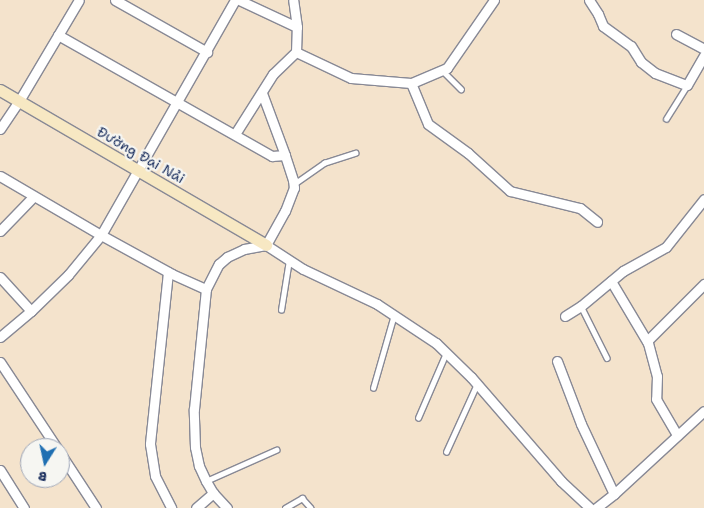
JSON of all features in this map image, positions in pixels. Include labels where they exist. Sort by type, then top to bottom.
[{"type":"street","points":[[0,128],[19,101],[79,0]]},
{"type":"street","points":[[116,0],[206,52]]},
{"type":"street","points":[[0,337],[31,311],[68,275],[101,235],[237,0],[297,27]]},
{"type":"street","points":[[235,134],[274,74],[296,52],[297,27],[293,0]]},
{"type":"street","points":[[296,52],[351,78],[411,83],[442,70],[451,63],[494,0]]},
{"type":"street","points":[[589,0],[603,26],[632,46],[643,65],[655,73],[687,85],[704,56]]},
{"type":"street","points":[[676,34],[704,49]]},
{"type":"street","points":[[58,35],[176,104],[235,134],[274,157],[285,155]]},
{"type":"street","points":[[411,83],[431,128],[468,153],[499,184],[521,195],[580,208],[597,222]]},
{"type":"street","name":"Đường Đại Nải","points":[[0,90],[266,245]]},
{"type":"street","points":[[262,93],[294,184],[285,211],[266,245]]},
{"type":"street","points":[[0,176],[101,235],[168,272],[206,290]]},
{"type":"street","points":[[0,231],[33,197]]},
{"type":"street","points":[[566,316],[630,266],[666,247],[704,199]]},
{"type":"street","points":[[227,508],[213,494],[206,482],[199,466],[195,447],[194,409],[206,290],[219,264],[227,257],[244,249],[266,245],[303,270],[377,304],[436,343],[477,384],[561,481],[590,508]]},
{"type":"street","points":[[168,272],[150,444],[155,476],[171,508]]},
{"type":"street","points":[[0,277],[31,311]]},
{"type":"street","points":[[611,281],[647,341],[657,376],[656,399],[677,435]]},
{"type":"street","points":[[647,341],[704,284]]},
{"type":"street","points":[[557,361],[581,424],[614,494]]},
{"type":"street","points":[[0,362],[50,438]]},
{"type":"street","points":[[596,508],[614,494],[704,411]]},
{"type":"street","points":[[70,468],[96,508]]},
{"type":"street","points":[[0,470],[24,508]]},
{"type":"street","points":[[196,508],[213,494]]},
{"type":"lane","points":[[442,70],[461,89]]},
{"type":"lane","points":[[666,119],[687,85]]},
{"type":"lane","points":[[294,184],[324,162],[355,153]]},
{"type":"lane","points":[[280,310],[289,260]]},
{"type":"lane","points":[[581,306],[607,358]]},
{"type":"lane","points":[[373,388],[394,315]]},
{"type":"lane","points":[[418,418],[446,353]]},
{"type":"lane","points":[[446,452],[477,384]]},
{"type":"lane","points":[[206,482],[276,450]]},
{"type":"lane","points":[[285,508],[302,498],[310,508]]}]
